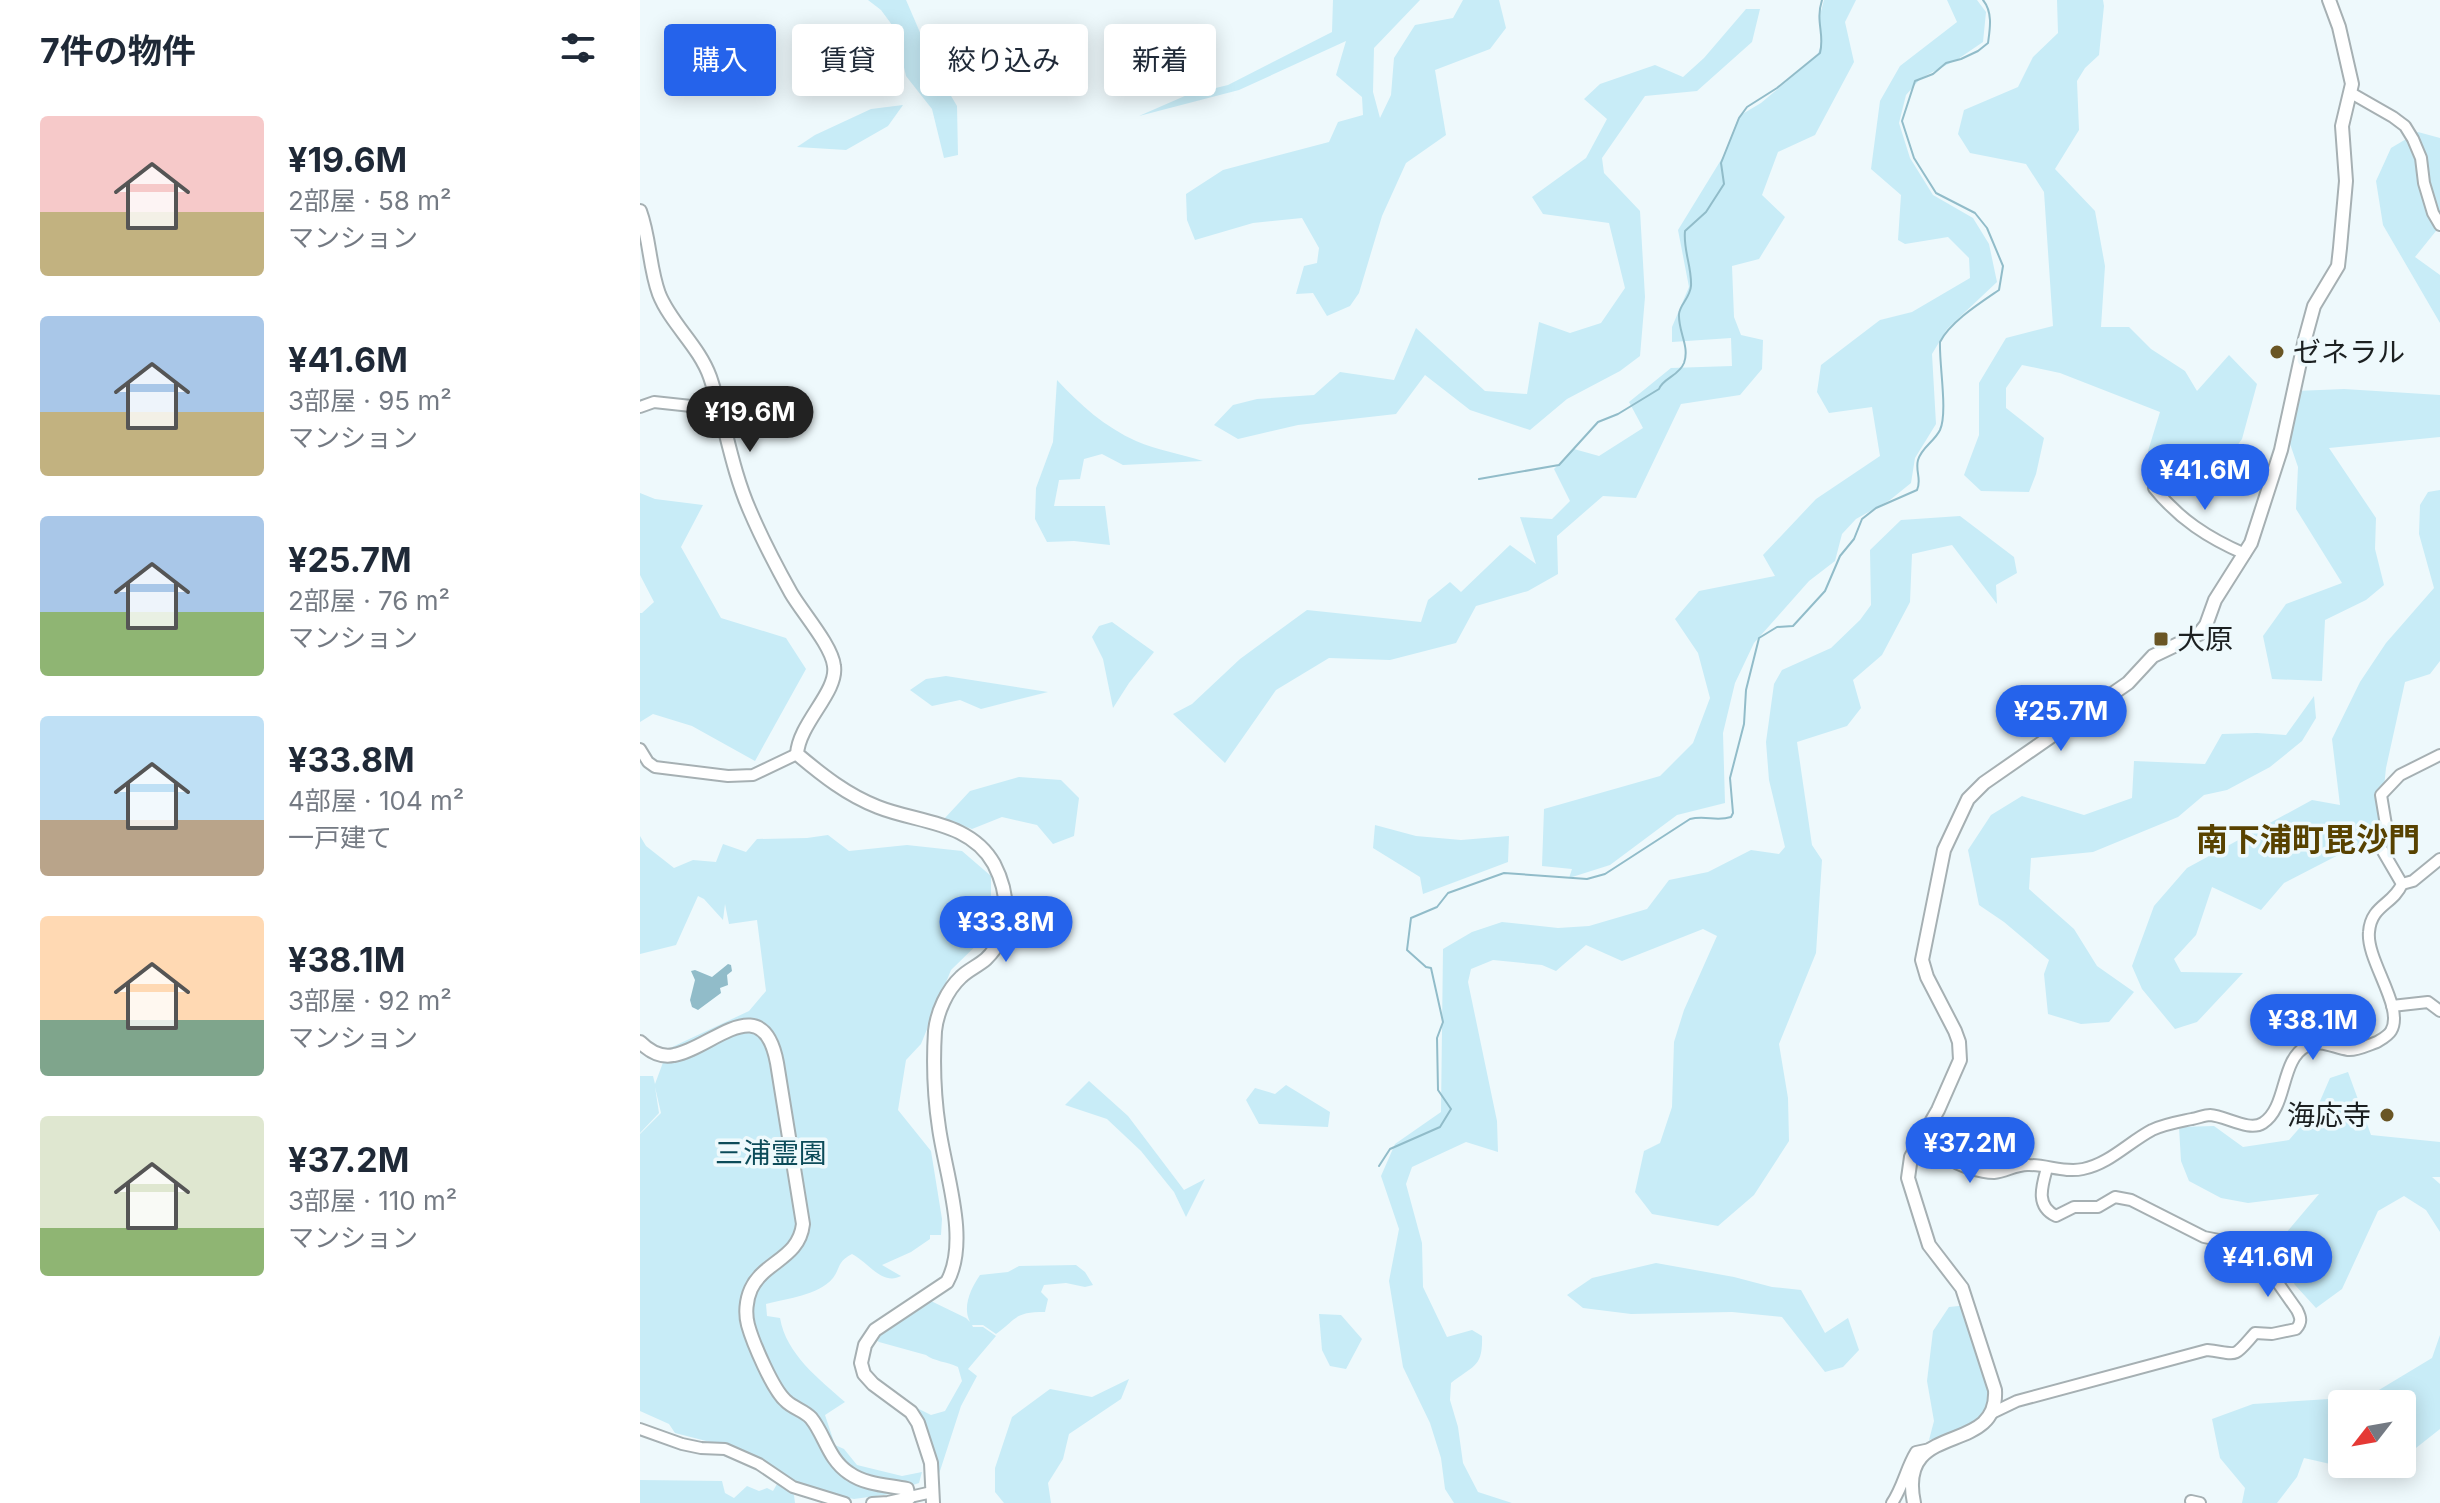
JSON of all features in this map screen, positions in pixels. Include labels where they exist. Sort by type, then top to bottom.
[{"type":"street","points":[[1914,1503],[1912,1483],[1917,1465],[1930,1449],[1942,1441],[1970,1432],[1986,1422],[1995,1402],[1995,1390],[1966,1298],[1954,1276],[1929,1245],[1908,1178],[1911,1157],[1957,1069],[1960,1051],[1955,1031],[1924,968],[1923,952],[1941,859],[1968,799],[1984,783],[2128,683],[2153,656],[2199,634],[2256,531],[2281,450],[2314,306],[2338,266],[2346,181],[2342,126],[2352,84],[2329,0]]},
{"type":"street","points":[[2351,93],[2405,126],[2421,158],[2424,183],[2440,225]]},
{"type":"street","points":[[640,211],[660,296],[705,364],[749,508],[792,595],[832,656],[835,669],[832,682],[802,733],[797,754]]},
{"type":"street","points":[[640,407],[654,402],[719,409]]},
{"type":"street","points":[[2154,488],[2172,510],[2214,541],[2245,554]]},
{"type":"street","points":[[640,749],[655,767],[728,776],[753,775],[797,754]]},
{"type":"street","points":[[797,754],[833,784],[877,807],[945,826],[971,838],[993,862],[1006,893],[1007,915],[1003,933],[984,961],[961,977],[948,993],[936,1021],[933,1067],[956,1236],[956,1258],[952,1272],[947,1282],[875,1330],[865,1345],[861,1363],[864,1374],[873,1384],[911,1412],[918,1423],[931,1463],[933,1497],[872,1503]]},
{"type":"street","points":[[2402,884],[2381,851],[2386,825],[2381,795],[2400,775],[2440,755]]},
{"type":"street","points":[[1928,1128],[1949,1158],[1958,1164],[1994,1173],[2031,1165],[2072,1171],[2087,1168],[2099,1164],[2165,1124],[2209,1115],[2254,1126],[2261,1124],[2271,1115],[2291,1062],[2301,1050],[2308,1045],[2321,1043],[2352,1050],[2380,1040],[2392,1029],[2392,1006],[2371,951],[2369,930],[2374,913],[2396,895],[2402,884],[2413,881],[2440,859]]},
{"type":"street","points":[[2392,1006],[2440,1001]]},
{"type":"street","points":[[2428,1002],[2440,1011]]},
{"type":"street","points":[[640,1042],[657,1054],[673,1055],[740,1026],[756,1028],[765,1033],[771,1042],[803,1224],[799,1242],[758,1278],[750,1290],[746,1308],[748,1325],[777,1391],[786,1401],[811,1417],[826,1448],[846,1472],[865,1483],[907,1489],[909,1498]]},
{"type":"street","points":[[1992,1413],[2045,1392],[2207,1350],[2233,1355],[2255,1333],[2272,1334],[2296,1329],[2301,1324],[2297,1310],[2257,1257],[2231,1250],[2219,1240],[2204,1237],[2131,1200],[2115,1197],[2098,1207],[2074,1207],[2056,1216],[2048,1212],[2042,1204],[2040,1192],[2047,1168]]},
{"type":"street","points":[[640,1429],[682,1444],[725,1449],[759,1464],[793,1487],[845,1503]]},
{"type":"street","points":[[1892,1503],[1916,1452],[1930,1449]]},
{"type":"green space","points":[[868,0],[906,0],[920,32],[920,94],[906,76],[904,67],[904,24],[891,24]]},
{"type":"green space","points":[[1333,0],[1420,0],[1374,48],[1373,92],[1380,118],[1391,95],[1394,58],[1415,25],[1453,18],[1463,0],[1499,0],[1506,28],[1490,49],[1435,70],[1446,135],[1406,163],[1382,216],[1359,293],[1350,306],[1327,316],[1313,293],[1296,294],[1304,266],[1317,263],[1319,248],[1302,218],[1253,223],[1195,240],[1187,220],[1186,194],[1223,170],[1329,142],[1338,122],[1363,115],[1362,97],[1336,75],[1346,41],[1239,90],[1216,96],[1216,88],[1228,85],[1332,32]]},
{"type":"green space","points":[[1824,0],[1856,0],[1845,22],[1854,62],[1815,135],[1778,152],[1762,195],[1785,217],[1759,259],[1732,266],[1734,317],[1741,335],[1763,340],[1762,369],[1740,395],[1681,404],[1636,498],[1603,496],[1557,536],[1558,574],[1528,591],[1476,606],[1456,643],[1390,660],[1329,658],[1276,690],[1225,763],[1173,714],[1192,704],[1240,659],[1307,610],[1421,622],[1428,600],[1450,582],[1461,592],[1510,545],[1536,564],[1520,517],[1552,519],[1570,501],[1554,469],[1574,449],[1599,456],[1643,428],[1629,402],[1671,368],[1732,366],[1731,338],[1672,342],[1672,327],[1689,287],[1678,230],[1724,155],[1739,116],[1761,103],[1817,56],[1822,43],[1819,19]]},
{"type":"green space","points":[[1947,0],[1977,0],[1986,12],[1983,42],[1921,78],[1906,95],[1899,123],[1910,158],[1933,195],[1973,218],[1989,244],[1997,282],[1947,329],[1932,354],[1936,424],[1915,458],[1911,483],[1890,500],[1856,519],[1842,534],[1835,561],[1809,581],[1754,643],[1735,683],[1723,733],[1725,803],[1677,815],[1610,865],[1569,878],[1572,869],[1542,866],[1544,809],[1660,776],[1693,743],[1710,698],[1698,653],[1675,619],[1699,591],[1775,576],[1763,555],[1816,499],[1880,456],[1872,407],[1829,413],[1817,392],[1821,365],[1880,320],[1912,312],[1970,278],[1969,258],[1948,237],[1905,244],[1898,240],[1901,195],[1871,169],[1880,101],[1900,66],[1957,22]]},
{"type":"green space","points":[[2057,0],[2103,0],[2104,6],[2099,55],[2077,81],[2079,130],[2055,169],[2095,211],[2105,266],[2101,327],[2129,327],[2151,349],[2185,371],[2197,391],[2229,355],[2257,384],[2242,439],[2217,473],[2148,451],[2160,412],[2060,373],[2022,365],[2006,388],[2006,408],[2044,438],[2029,492],[1981,491],[1964,475],[1979,435],[1979,383],[2006,338],[2053,326],[2044,192],[2026,164],[1970,153],[1958,134],[1964,110],[2018,87],[2033,57],[2058,33]]},
{"type":"green space","points":[[1746,9],[1760,9],[1752,42],[1697,91],[1645,96],[1602,158],[1604,173],[1640,211],[1645,297],[1640,356],[1620,371],[1567,399],[1530,430],[1470,410],[1425,375],[1396,414],[1298,425],[1238,439],[1214,425],[1233,405],[1257,399],[1314,395],[1340,372],[1394,380],[1416,328],[1485,391],[1527,394],[1539,322],[1570,333],[1601,323],[1625,288],[1609,223],[1543,214],[1532,197],[1586,158],[1607,119],[1584,99],[1600,84],[1655,65],[1683,77],[1704,58]]},
{"type":"green space","points":[[922,96],[951,96],[957,106],[958,155],[944,158],[932,109]]},
{"type":"green space","points":[[1185,96],[1216,96],[1139,116]]},
{"type":"green space","points":[[903,105],[888,126],[846,150],[797,147],[815,135],[871,109]]},
{"type":"green space","points":[[2418,132],[2440,138],[2440,226],[2415,257],[2440,275],[2440,323],[2383,225],[2376,181],[2391,148]]},
{"type":"green space","points":[[1057,380],[1094,415],[1114,429],[1152,447],[1203,461],[1123,465],[1102,454],[1084,459],[1080,479],[1059,480],[1054,506],[1105,506],[1110,545],[1047,542],[1035,519],[1036,488],[1053,442]]},
{"type":"green space","points":[[2344,389],[2440,395],[2440,437],[2329,448],[2376,518],[2375,549],[2384,585],[2366,600],[2325,620],[2322,681],[2272,679],[2263,636],[2286,604],[2342,583],[2296,509],[2298,467],[2288,438],[2296,391]]},
{"type":"green space","points":[[2440,490],[2440,661],[2430,674],[2405,682],[2386,768],[2379,834],[2284,883],[2261,910],[2212,887],[2196,935],[2174,959],[2181,972],[2243,973],[2197,1022],[2175,1029],[2142,989],[2132,966],[2154,906],[2187,868],[2312,800],[2340,805],[2332,739],[2360,682],[2386,643],[2434,588],[2419,534],[2420,505],[2428,492]]},
{"type":"green space","points":[[640,493],[655,499],[703,505],[681,547],[721,618],[786,638],[806,669],[755,761],[692,726],[653,714],[640,722],[640,613],[654,602],[640,575]]},
{"type":"green space","points":[[1960,516],[2014,557],[2017,573],[1996,585],[1997,604],[1952,545],[1912,554],[1910,602],[1882,655],[1853,680],[1861,708],[1847,726],[1797,742],[1812,845],[1822,860],[1816,953],[1779,1044],[1788,1098],[1789,1141],[1754,1195],[1718,1226],[1652,1214],[1635,1192],[1644,1151],[1660,1143],[1672,1107],[1674,1042],[1684,1010],[1717,936],[1703,929],[1622,961],[1586,945],[1556,971],[1542,965],[1493,960],[1471,969],[1468,982],[1497,1121],[1498,1152],[1466,1142],[1412,1167],[1406,1184],[1422,1243],[1423,1287],[1447,1337],[1472,1330],[1482,1336],[1481,1354],[1475,1365],[1451,1383],[1450,1400],[1463,1463],[1478,1492],[1512,1503],[1454,1503],[1445,1489],[1441,1458],[1430,1423],[1403,1367],[1389,1281],[1399,1229],[1381,1176],[1395,1144],[1441,1112],[1443,949],[1472,932],[1502,922],[1558,928],[1589,926],[1647,909],[1669,880],[1708,872],[1751,850],[1779,854],[1785,847],[1769,780],[1766,742],[1774,684],[1782,670],[1831,648],[1860,620],[1871,605],[1870,550],[1901,520]]},
{"type":"green space","points":[[1112,622],[1154,652],[1113,708],[1103,659],[1092,637],[1099,626]]},
{"type":"green space","points":[[946,676],[1048,692],[981,709],[960,700],[932,706],[910,690],[926,679]]},
{"type":"green space","points":[[2314,696],[2316,718],[2302,741],[2270,767],[2227,790],[2204,795],[2178,817],[2093,852],[2031,858],[2029,889],[2074,929],[2097,966],[2134,992],[2109,1022],[2081,1024],[2048,1014],[2044,974],[2049,960],[1979,905],[1968,850],[1991,815],[2022,796],[2084,815],[2132,798],[2134,761],[2205,764],[2222,734],[2286,735]]},
{"type":"green space","points":[[1019,777],[1061,780],[1079,798],[1074,836],[1053,844],[1037,825],[1002,817],[972,829],[944,819],[970,791]]},
{"type":"green space","points":[[1375,825],[1416,836],[1461,840],[1509,836],[1508,862],[1423,894],[1420,877],[1373,848]]},
{"type":"green space","name":"三浦霊園","points":[[828,835],[849,851],[907,845],[962,851],[991,876],[991,931],[951,970],[921,1044],[906,1060],[898,1110],[931,1151],[942,1219],[941,1235],[930,1235],[930,1239],[911,1252],[882,1265],[901,1276],[881,1276],[852,1254],[842,1262],[833,1278],[819,1289],[766,1304],[767,1316],[780,1318],[783,1331],[796,1354],[845,1402],[825,1415],[835,1445],[844,1449],[857,1465],[902,1476],[922,1472],[919,1483],[910,1486],[856,1474],[829,1445],[817,1414],[795,1413],[808,1425],[830,1464],[846,1480],[898,1493],[854,1499],[822,1493],[714,1443],[675,1433],[669,1424],[640,1411],[640,1134],[661,1113],[655,1087],[659,1113],[640,1133],[640,1076],[653,1076],[655,1084],[668,1049],[749,1011],[766,991],[757,920],[729,924],[725,904],[723,920],[698,896],[676,945],[640,954],[640,836],[646,846],[674,868],[693,860],[716,862],[723,844],[746,852],[757,839]]},
{"type":"green space","points":[[2348,1072],[2371,1135],[2440,1142],[2440,1177],[2432,1177],[2440,1184],[2440,1232],[2426,1210],[2404,1196],[2378,1211],[2342,1289],[2316,1308],[2295,1285],[2281,1262],[2286,1233],[2319,1194],[2248,1203],[2221,1198],[2189,1181],[2181,1161],[2179,1127],[2214,1126],[2243,1147],[2289,1140],[2317,1108],[2330,1078]]},
{"type":"green space","points":[[1089,1081],[1128,1116],[1184,1190],[1205,1179],[1186,1217],[1174,1192],[1141,1151],[1107,1119],[1065,1105]]},
{"type":"green space","points":[[1286,1085],[1330,1112],[1328,1127],[1259,1124],[1246,1100],[1255,1088],[1275,1094]]},
{"type":"green space","points":[[1656,1263],[1801,1290],[1825,1333],[1848,1318],[1859,1350],[1843,1367],[1825,1372],[1782,1317],[1732,1312],[1631,1314],[1583,1308],[1567,1295],[1592,1278]]},
{"type":"green space","points":[[1076,1265],[1093,1285],[1044,1285],[1041,1292],[1048,1299],[1045,1312],[1022,1315],[996,1334],[983,1325],[972,1325],[983,1327],[996,1336],[968,1369],[977,1376],[961,1406],[939,1474],[929,1434],[913,1406],[931,1415],[945,1411],[962,1381],[958,1367],[874,1338],[931,1301],[970,1322],[967,1304],[980,1275],[1008,1272],[1019,1266]]},
{"type":"green space","points":[[1968,1305],[1989,1379],[1987,1410],[1962,1431],[1929,1440],[1934,1421],[1927,1381],[1933,1331],[1949,1307]]},
{"type":"green space","points":[[1319,1314],[1341,1315],[1362,1339],[1346,1369],[1330,1366],[1322,1350]]},
{"type":"green space","points":[[2440,1335],[2440,1429],[2416,1448],[2416,1390],[2379,1390],[2432,1358]]},
{"type":"green space","points":[[1129,1379],[1121,1399],[1069,1434],[1063,1459],[1048,1483],[1051,1503],[1004,1503],[995,1492],[995,1468],[1012,1417],[1050,1389],[1092,1397]]},
{"type":"green space","points":[[2328,1399],[2328,1463],[2304,1458],[2297,1477],[2277,1503],[2242,1503],[2245,1488],[2220,1458],[2212,1419],[2253,1404]]},
{"type":"green space","points":[[640,1480],[722,1481],[725,1493],[734,1498],[747,1486],[759,1491],[767,1488],[773,1491],[777,1484],[794,1495],[795,1503],[640,1503]]},
{"type":"shaded area","points":[[728,964],[732,971],[727,975],[728,985],[720,988],[721,993],[698,1010],[692,1007],[690,1000],[695,980],[691,971],[712,977]]},
{"type":"waterway","points":[[1479,479],[1559,465],[1598,422],[1618,414],[1659,389],[1682,367],[1686,351],[1679,314],[1691,286],[1685,231],[1706,212],[1724,184],[1721,163],[1739,118],[1747,107],[1777,88],[1820,53],[1819,15],[1822,0]]},
{"type":"waterway","points":[[1379,1166],[1390,1149],[1440,1127],[1451,1109],[1438,1090],[1437,1038],[1443,1022],[1431,968],[1407,950],[1411,918],[1437,907],[1448,893],[1504,873],[1587,879],[1605,874],[1690,819],[1731,817],[1730,778],[1744,724],[1746,690],[1759,638],[1777,627],[1793,626],[1825,591],[1840,556],[1854,539],[1862,519],[1876,508],[1917,490],[1918,460],[1940,430],[1942,422],[1940,342],[1958,320],[1999,290],[2003,266],[1987,228],[1975,213],[1936,193],[1914,158],[1902,121],[1915,81],[1933,74],[1946,63],[1978,51],[1988,43],[1990,15],[1983,0]]},
{"type":"place","name":"ゼネラル","points":[[2277,352]]},
{"type":"place","name":"大原","points":[[2161,639]]},
{"type":"place","name":"海応寺","points":[[2387,1115]]},
{"type":"district","name":"南下浦町毘沙門","points":[[2308,839]]}]
